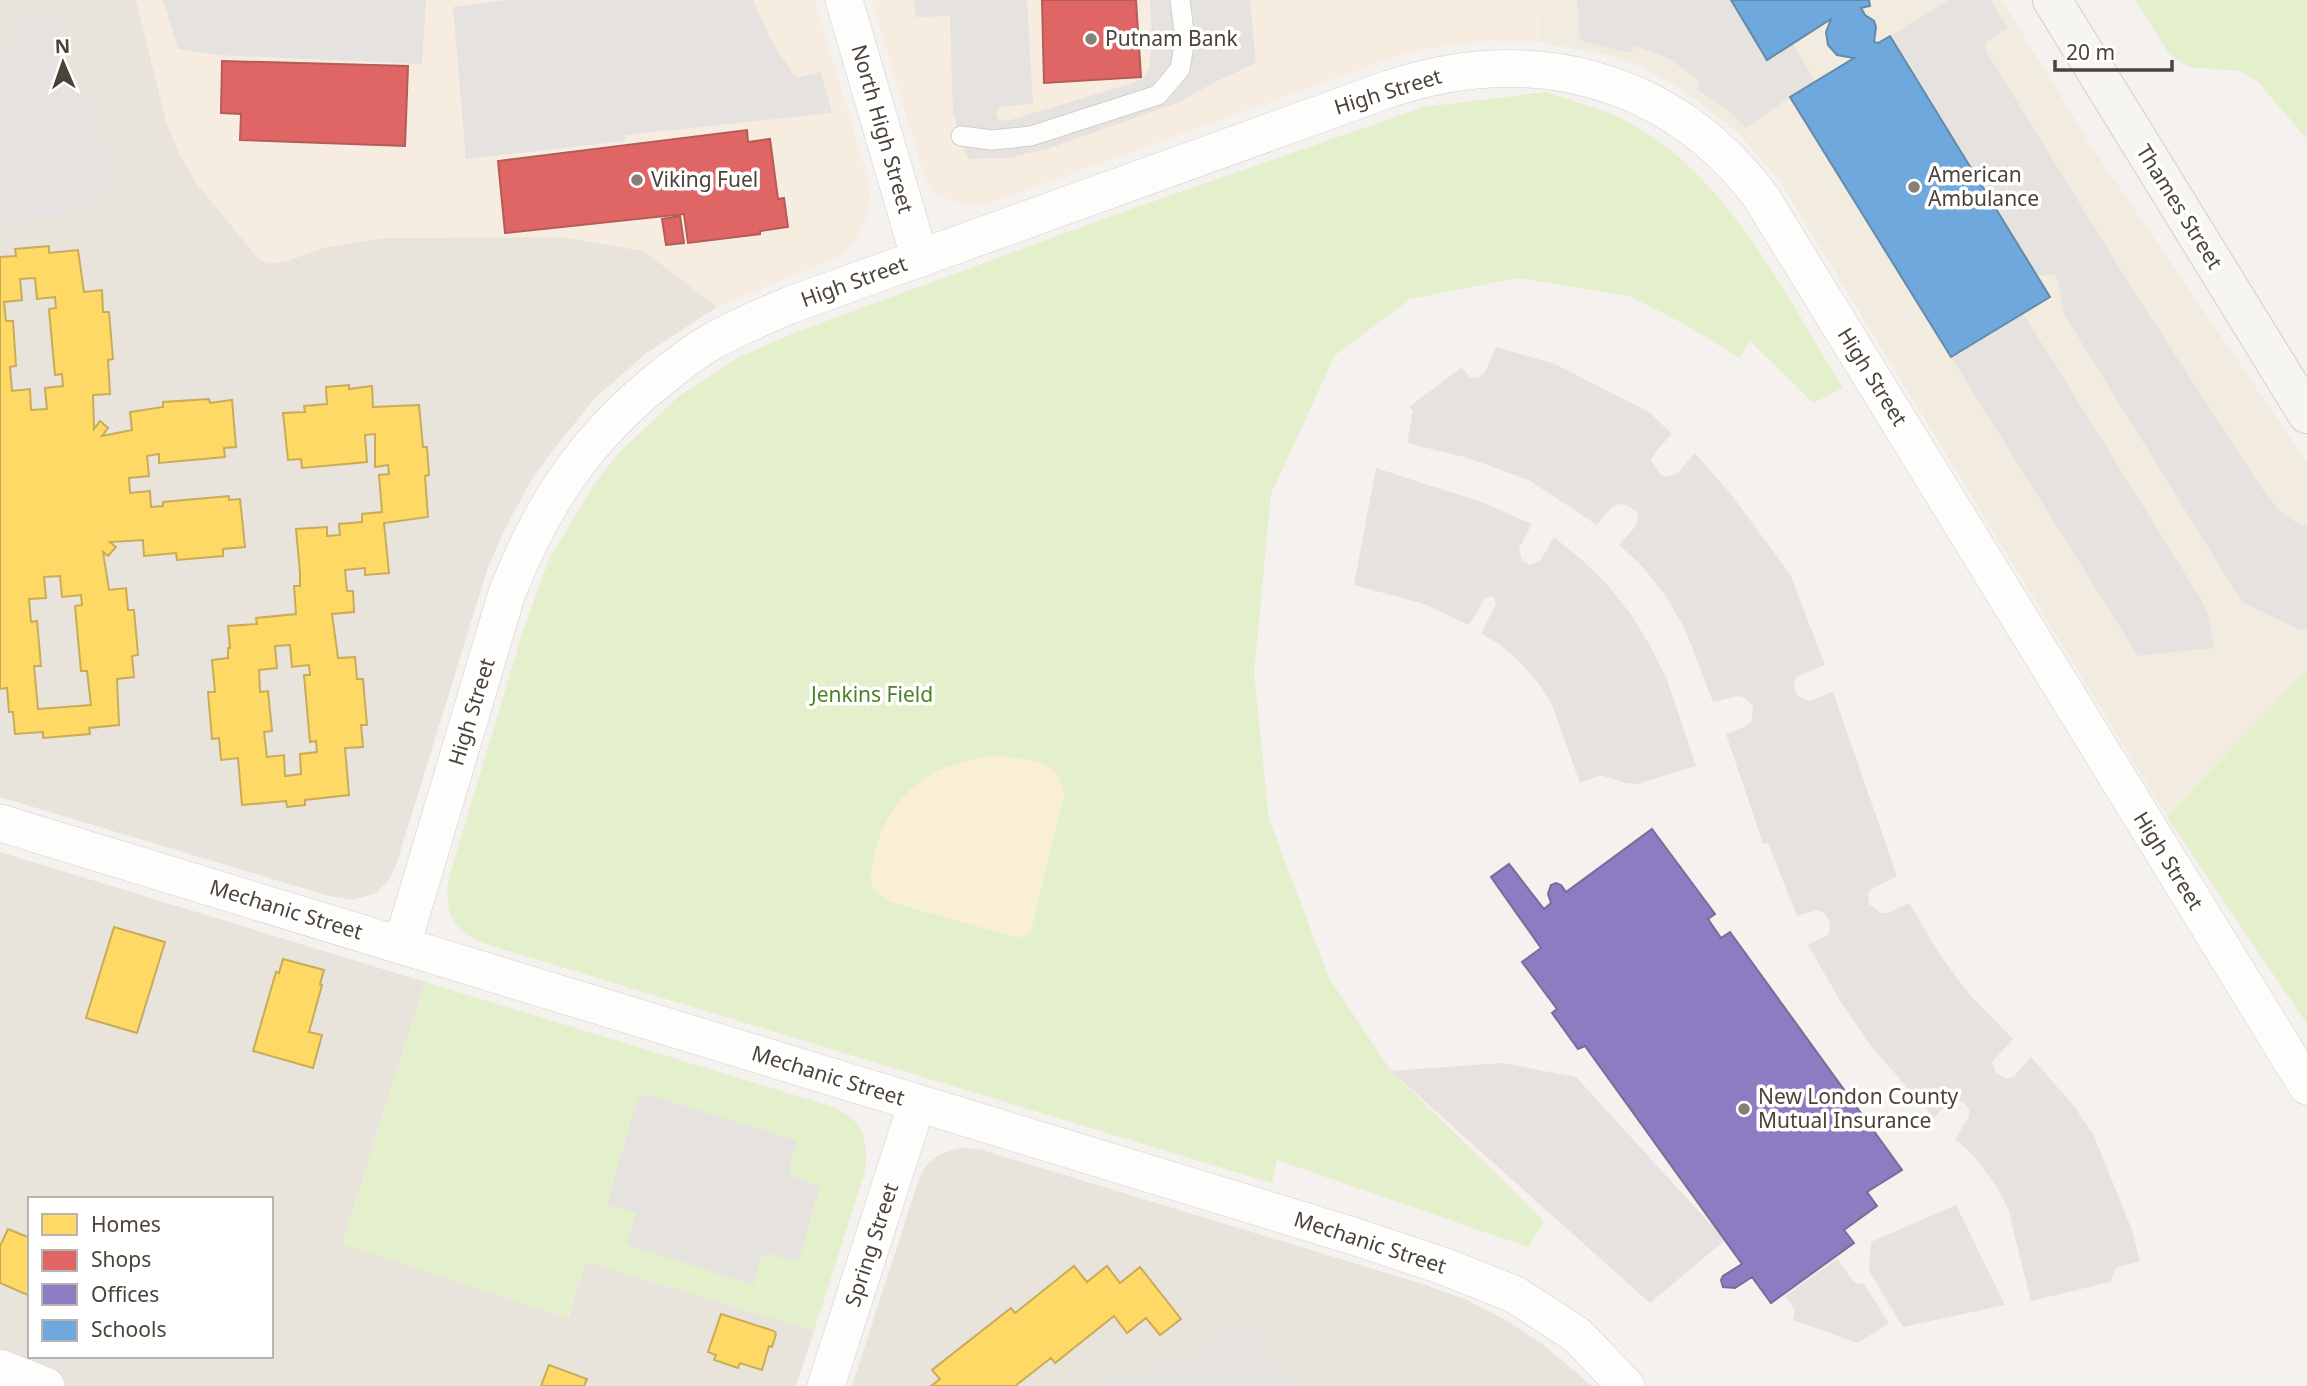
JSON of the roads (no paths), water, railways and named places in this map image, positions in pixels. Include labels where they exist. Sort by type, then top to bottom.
[{"type":"main road","name":"Thames Street","points":[[2052,0],[2307,414]]},
{"type":"street","name":"North High Street","points":[[844,0],[919,259]]},
{"type":"street","name":"High Street","points":[[402,945],[508,593],[537,525],[555,493],[578,461],[607,426],[641,394],[710,342],[748,322],[790,305],[1389,89],[1444,74],[1525,69],[1576,75],[1618,86],[1662,108],[1716,147],[1761,197],[2307,1086]]},
{"type":"street","name":"Mechanic Street","points":[[0,822],[1443,1266],[1514,1294],[1577,1335],[1626,1386]]},
{"type":"street","name":"Spring Street","points":[[826,1386],[917,1103]]},
{"type":"street","points":[[0,1368],[46,1386]]},
{"type":"lane","points":[[961,136],[992,140],[1031,136],[1158,95],[1180,68],[1185,40],[1180,0]]},
{"type":"place","name":"Putnam Bank","points":[[1091,39]]},
{"type":"place","name":"Viking Fuel","points":[[637,180]]},
{"type":"place","name":"American Ambulance","points":[[1914,187]]},
{"type":"place","name":"New London County Mutual Insurance","points":[[1744,1109]]},
{"type":"park label","name":"Jenkins Field","points":[[872,695]]}]
